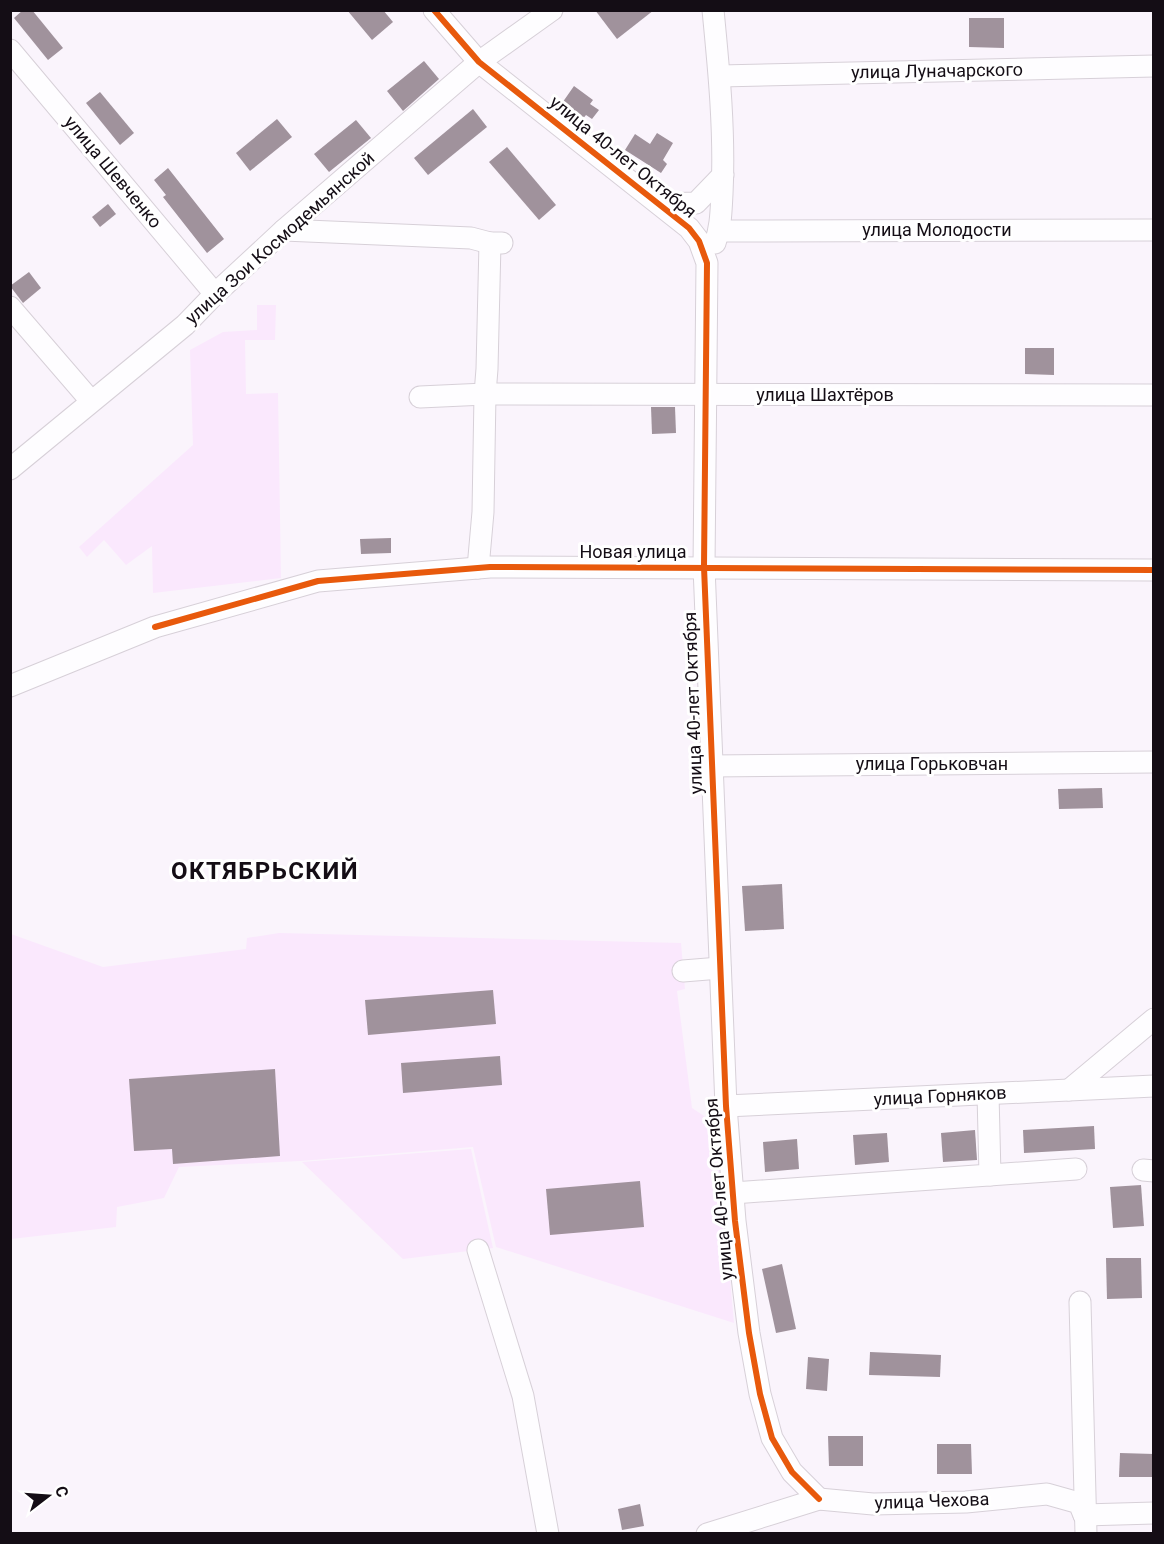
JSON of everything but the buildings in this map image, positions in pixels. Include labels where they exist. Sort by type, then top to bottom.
[{"type":"street","name":"улица 40-лет Октября","points":[[434,10],[479,62],[660,204],[694,234],[707,263],[704,567],[710,766],[726,1106],[733,1193],[749,1333],[760,1394],[772,1438],[792,1472],[819,1498]]},
{"type":"street","name":"улица Зои Космодемьянской","points":[[10,469],[185,325],[284,230],[479,62],[552,10]]},
{"type":"street","name":"улица 40-лет Октября","points":[[707,263],[720,231],[723,175],[720,76],[713,10]]},
{"type":"street","name":"улица Шевченко","points":[[10,50],[215,294]]},
{"type":"street","name":"улица Луначарского","points":[[720,76],[1154,66]]},
{"type":"street","points":[[660,204],[696,203],[723,175]]},
{"type":"street","points":[[284,230],[471,238],[496,243],[488,369],[490,395],[478,568]]},
{"type":"street","name":"улица Молодости","points":[[720,231],[1154,230]]},
{"type":"street","points":[[10,307],[91,401]]},
{"type":"street","name":"улица Шахтёров","points":[[420,397],[706,394],[1154,395]]},
{"type":"street","name":"Новая улица","points":[[10,686],[154,627],[318,581],[478,568],[1154,570]]},
{"type":"street","name":"улица Горьковчан","points":[[710,766],[1154,762]]},
{"type":"street","points":[[683,971],[720,968]]},
{"type":"street","points":[[1069,1090],[1154,1019]]},
{"type":"street","name":"улица Горняков","points":[[726,1106],[1154,1086]]},
{"type":"street","points":[[988,1094],[990,1175]]},
{"type":"street","points":[[733,1193],[1076,1169]]},
{"type":"street","points":[[478,1250],[523,1396],[548,1533]]},
{"type":"street","points":[[1080,1302],[1085,1524],[1154,1514]]},
{"type":"street","name":"улица Чехова","points":[[707,1533],[819,1498],[873,1504],[955,1503],[1047,1494],[1079,1503],[1085,1524]]},
{"type":"shaded area","points":[[257,305],[276,305],[275,340],[245,340],[246,394],[278,393],[281,578],[153,593],[152,546],[126,565],[104,540],[87,557],[79,547],[193,445],[190,350],[223,332],[257,330]]},
{"type":"shaded area","points":[[279,933],[681,943],[685,989],[677,991],[692,1108],[716,1124],[734,1323],[496,1247],[473,1147],[300,1161],[179,1167],[164,1198],[117,1207],[116,1227],[11,1239],[11,934],[103,967],[246,949],[247,938]]},
{"type":"shaded area","points":[[471,1149],[493,1248],[403,1259],[302,1162]]},
{"type":"cycle path","points":[[434,10],[479,62],[689,228],[699,241],[707,263],[704,567],[726,1106],[735,1221],[749,1333],[760,1394],[772,1438],[792,1472],[819,1499]]},
{"type":"cycle path","points":[[155,627],[318,581],[490,567],[1154,570]]},
{"type":"district","name":"ОКТЯБРЬСКИЙ","points":[[265,871]]}]
